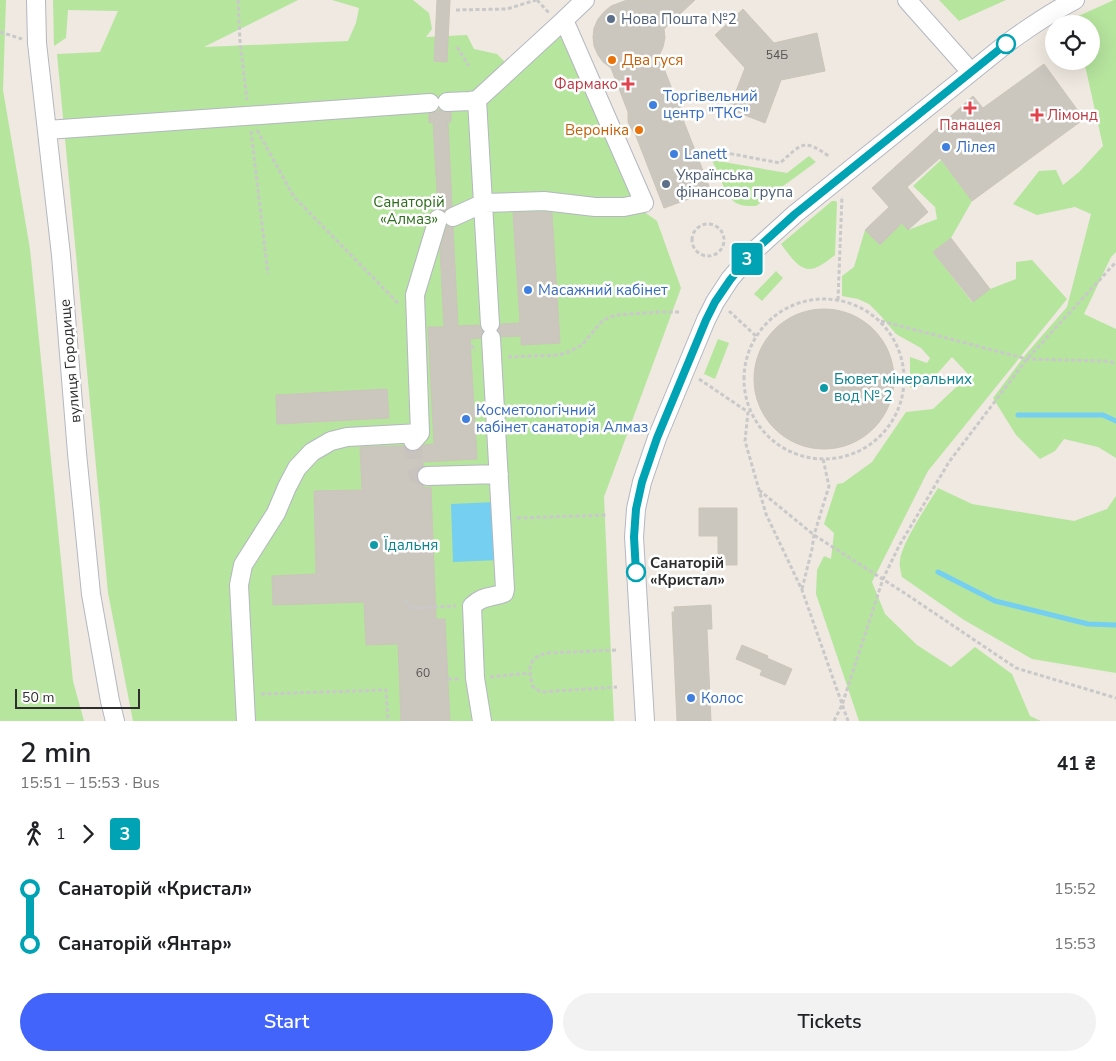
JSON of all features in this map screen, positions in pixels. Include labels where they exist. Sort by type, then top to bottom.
[{"type":"street","name":"вулиця Городище","points":[[36,0],[37,43],[61,255],[77,453],[91,594],[115,721]]},
{"type":"street","points":[[47,130],[477,100],[585,0]]},
{"type":"street","points":[[907,0],[971,72]]},
{"type":"street","points":[[645,721],[634,537],[636,509],[642,482],[657,438],[709,314],[730,280],[753,252],[795,214],[1026,29],[1075,0]]},
{"type":"street","points":[[246,721],[239,585],[243,565],[276,513],[297,468],[312,452],[331,441],[347,437],[417,437],[415,295],[446,218],[484,203],[544,200],[595,207],[624,207],[644,203],[564,20]]},
{"type":"street","points":[[477,100],[505,589],[504,593],[482,598],[472,606],[476,678],[482,721]]},
{"type":"street","points":[[427,476],[499,474]]},
{"type":"path","points":[[238,0],[240,41],[268,274]]},
{"type":"path","points":[[456,10],[507,9],[536,0]]},
{"type":"path","points":[[457,47],[469,66]]},
{"type":"path","points":[[249,116],[294,197],[416,321]]},
{"type":"path","points":[[711,150],[780,163],[799,147],[810,145],[830,157]]},
{"type":"path","points":[[838,300],[843,189]]},
{"type":"path","points":[[705,224],[717,226],[724,237],[724,244],[721,249],[716,254],[710,256],[698,254],[691,243],[694,231],[699,226],[705,224]]},
{"type":"path","points":[[834,721],[842,705],[883,579],[899,546],[949,462],[1027,359],[1116,262]]},
{"type":"path","points":[[694,376],[748,412],[754,423],[782,447],[802,456],[823,459],[844,457],[864,449],[881,436],[897,413],[902,400],[905,378],[902,358],[894,338],[880,321],[864,309],[846,302],[826,298],[806,300],[786,308],[769,320],[756,336],[747,356],[744,377],[748,412],[745,441],[766,514],[802,590],[848,721]]},
{"type":"path","points":[[726,308],[756,336]]},
{"type":"path","points":[[492,357],[558,355],[582,345],[608,317],[628,313],[679,312]]},
{"type":"path","points":[[880,321],[1027,359],[1116,363]]},
{"type":"path","points":[[802,590],[814,535],[829,486],[823,459]]},
{"type":"path","points":[[759,490],[814,535],[1016,668],[1116,698]]},
{"type":"path","points":[[501,519],[608,515]]},
{"type":"path","points":[[405,600],[412,608],[472,606]]},
{"type":"path","points":[[616,650],[540,655],[534,659],[530,673],[533,686],[541,692],[617,687]]},
{"type":"path","points":[[476,678],[530,673]]},
{"type":"path","points":[[245,695],[386,690],[388,721]]},
{"type":"green space","points":[[0,0],[6,0],[3,90],[30,249],[73,681],[84,721],[0,721]]},
{"type":"green space","name":"Санаторій «Алмаз»","points":[[53,0],[298,0],[204,47],[348,41],[356,23],[359,8],[332,0],[413,0],[429,13],[432,29],[426,37],[467,35],[474,49],[497,54],[517,74],[561,36],[590,92],[643,211],[657,221],[681,288],[604,497],[614,721],[133,721],[108,593],[57,54],[100,52],[118,11],[68,10],[66,38],[54,46]]},
{"type":"green space","points":[[939,0],[1006,0],[959,21]]},
{"type":"green space","points":[[1116,0],[1116,252],[1111,257],[1084,314],[1116,329],[1116,458],[1098,447],[1064,439],[1055,451],[1040,459],[1016,435],[993,398],[1026,354],[1067,307],[1091,214],[1075,207],[1037,215],[1013,204],[1039,171],[1056,170],[1063,185],[1079,172],[1103,146],[1086,70],[1100,70],[1100,15],[1081,15]]},
{"type":"green space","points":[[809,156],[816,162],[756,206],[734,202],[722,183],[712,160],[787,173]]},
{"type":"green space","points":[[941,160],[972,201],[951,238],[933,252],[972,302],[990,289],[1016,279],[1016,262],[1032,260],[1067,299],[928,471],[872,582],[885,614],[917,645],[951,667],[975,647],[1012,674],[1030,716],[1041,721],[859,721],[816,594],[817,570],[824,556],[831,559],[834,533],[824,524],[837,484],[843,483],[872,462],[906,412],[933,409],[969,375],[952,357],[927,385],[910,388],[910,357],[927,363],[930,358],[921,348],[896,334],[869,304],[858,299],[842,296],[842,276],[854,267],[865,230],[874,222],[892,211],[908,230],[937,219],[935,207],[913,186]]},
{"type":"green space","points":[[832,201],[837,203],[835,255],[815,268],[804,268],[791,258],[781,244]]},
{"type":"green space","points":[[776,271],[783,278],[762,301],[754,294]]},
{"type":"green space","points":[[718,339],[729,343],[715,379],[704,374]]},
{"type":"green space","points":[[938,488],[972,504],[1074,521],[1107,509],[1116,496],[1116,673],[1032,659],[964,620],[902,577],[900,563],[905,545]]},
{"type":"water","points":[[496,502],[499,560],[453,562],[451,504]]},
{"type":"building","points":[[437,0],[450,0],[447,62],[434,61]]},
{"type":"building","name":"Торгівельний центр \"ТКС\"","points":[[627,0],[695,0],[664,29],[665,38],[659,56],[674,94],[682,108],[682,117],[711,191],[664,208],[636,136],[628,122],[628,112],[611,68],[603,62],[594,46],[594,28],[598,19],[611,6]]},
{"type":"building","points":[[743,9],[774,43],[817,33],[825,71],[781,80],[765,123],[729,109],[745,68],[715,35]]},
{"type":"building","points":[[1044,64],[1045,70],[1048,70],[1084,119],[972,201],[940,158],[907,187],[928,212],[908,230],[902,223],[880,245],[865,230],[889,207],[872,188],[973,96],[983,108]]},
{"type":"building","points":[[439,109],[443,112],[451,112],[451,122],[448,122],[452,206],[444,211],[438,209],[433,122],[429,123],[429,114]]},
{"type":"building","points":[[513,213],[552,213],[560,343],[521,345],[521,336],[502,337],[498,330],[501,324],[520,323]]},
{"type":"building","points":[[447,226],[453,227],[458,326],[479,325],[483,332],[480,338],[470,339],[477,459],[423,462],[423,466],[417,471],[416,477],[418,482],[424,488],[431,487],[436,619],[445,619],[450,721],[401,721],[398,644],[366,645],[364,602],[273,605],[272,576],[316,574],[314,491],[362,490],[360,447],[404,446],[411,451],[417,451],[424,445],[434,444],[428,327],[444,327],[440,250]]},
{"type":"building","points":[[951,238],[990,289],[973,302],[933,252]]},
{"type":"building","name":"Бювет мінеральних вод № 2","points":[[824,309],[838,310],[851,314],[873,330],[889,352],[893,365],[893,393],[889,406],[873,428],[851,444],[838,448],[824,449],[810,448],[797,444],[775,428],[759,406],[755,393],[754,379],[755,365],[759,352],[775,330],[797,314],[810,310]]},
{"type":"building","points":[[387,389],[389,418],[277,424],[276,395]]},
{"type":"building","points":[[699,508],[737,508],[737,565],[718,565],[718,536],[699,536]]},
{"type":"building","points":[[711,605],[712,629],[707,629],[711,721],[677,721],[672,612],[675,612],[674,607]]},
{"type":"building","points":[[742,645],[792,669],[785,685],[760,675],[762,670],[736,659]]},
{"type":"waterway","points":[[1018,415],[1103,415],[1116,421]]},
{"type":"waterway","points":[[938,572],[995,601],[1088,624],[1116,625]]},
{"type":"tunnel","points":[[413,441],[414,465],[418,475],[427,476]]},
{"type":"bus line","name":"3","points":[[636,572],[634,537],[636,509],[642,482],[657,438],[706,320],[715,302],[730,280],[753,252],[795,214],[1006,44]]},
{"type":"place","name":"Нова Пошта №2","points":[[611,19]]},
{"type":"place","name":"Два гуся","points":[[612,60]]},
{"type":"place","name":"Фармако","points":[[628,84]]},
{"type":"place","name":"Торгівельний центр \"ТКС\"","points":[[653,105]]},
{"type":"place","name":"Панацея","points":[[970,108]]},
{"type":"place","name":"Лімонд","points":[[1037,115]]},
{"type":"place","name":"Вероніка","points":[[639,130]]},
{"type":"place","name":"Лілея","points":[[946,147]]},
{"type":"place","name":"Lanett","points":[[674,154]]},
{"type":"place","name":"Українська фінансова група","points":[[666,184]]},
{"type":"place","name":"Масажний кабінет","points":[[528,290]]},
{"type":"place","name":"Бювет мінеральних вод № 2","points":[[824,388]]},
{"type":"place","name":"Косметологічний кабінет санаторія Алмаз","points":[[466,419]]},
{"type":"place","name":"Їдальня","points":[[374,545]]},
{"type":"place","name":"Санаторій «Кристал»","points":[[636,572]]},
{"type":"place","name":"Колос","points":[[691,698]]}]
